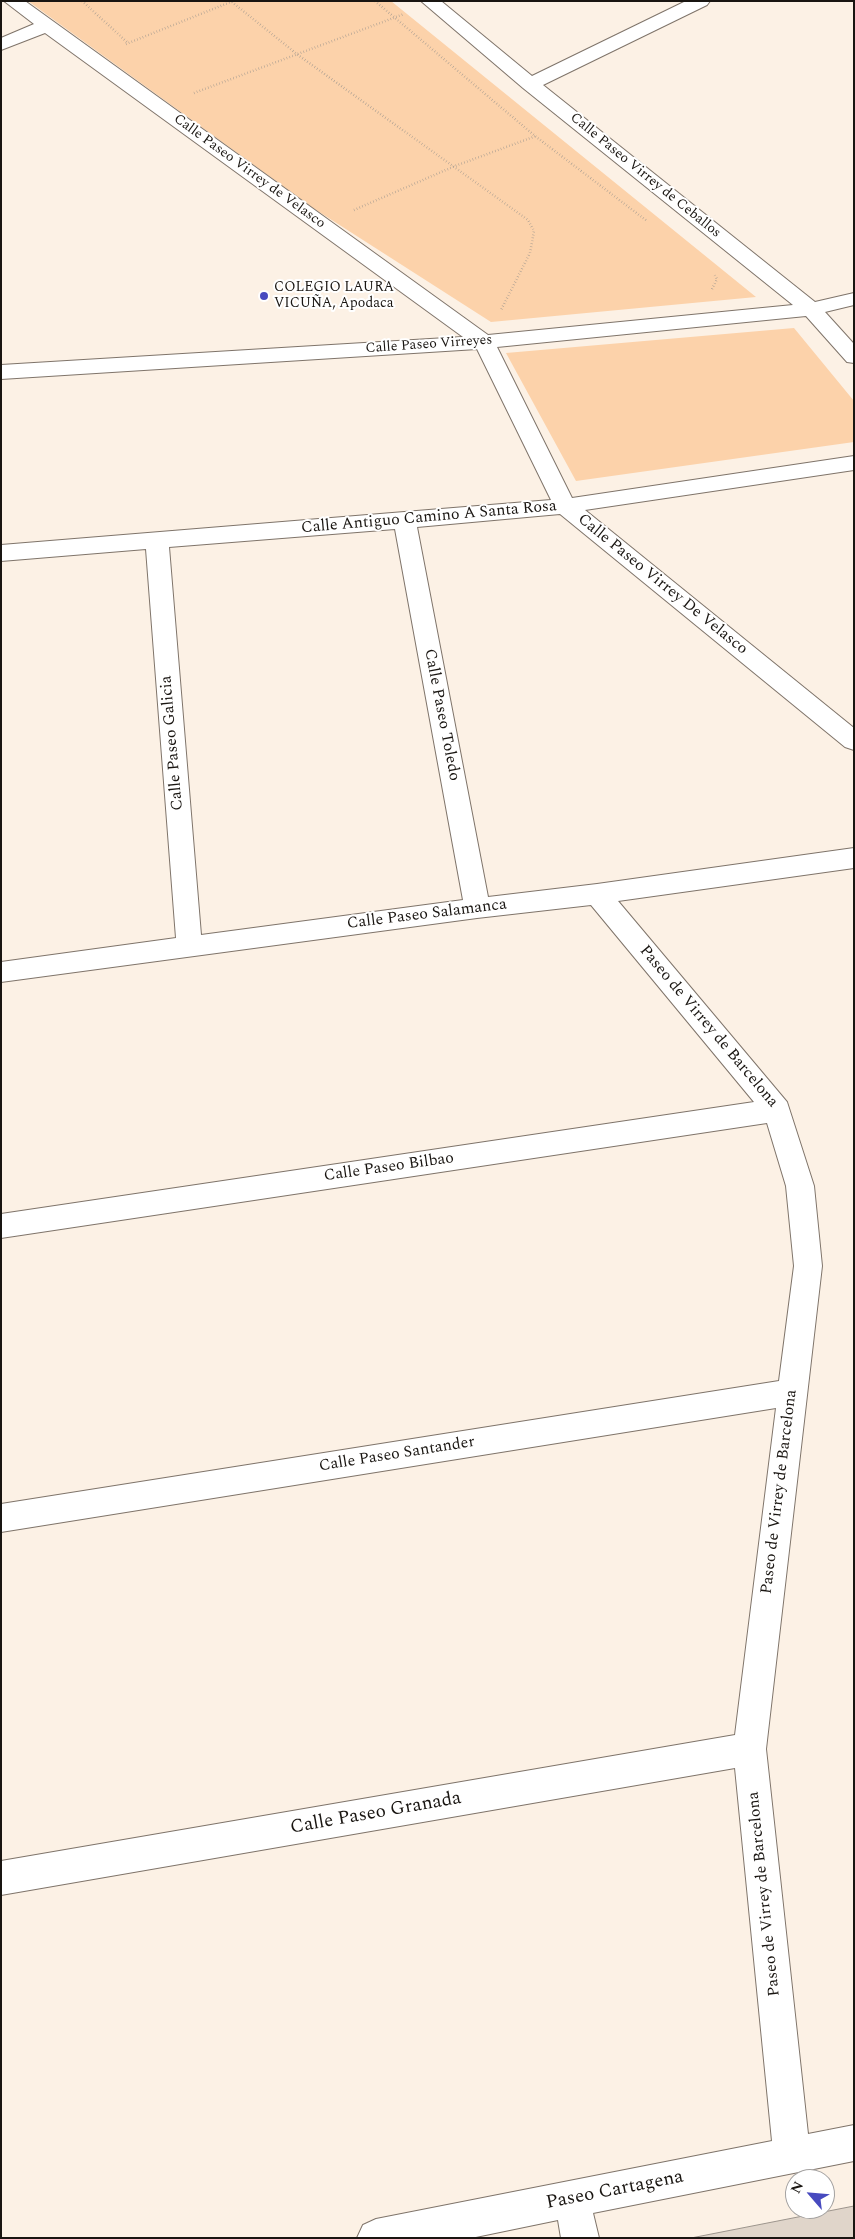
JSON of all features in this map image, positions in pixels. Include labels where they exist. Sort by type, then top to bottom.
[{"type":"street","name":"Calle Paseo Virrey de Velasco","points":[[13,1],[484,342]]},
{"type":"street","points":[[530,84],[702,1]]},
{"type":"street","name":"Calle Paseo Virrey de Ceballos","points":[[431,2],[530,84],[811,309],[854,357]]},
{"type":"street","points":[[1,45],[47,25]]},
{"type":"street","name":"Calle Paseo Virreyes","points":[[1,372],[484,342],[811,309],[854,299]]},
{"type":"street","name":"Calle Paseo Virrey De Velasco","points":[[484,342],[565,506],[854,741]]},
{"type":"street","name":"Calle Antiguo Camino A Santa Rosa","points":[[1,553],[157,542],[565,506],[854,463]]},
{"type":"street","name":"Calle Paseo Toledo","points":[[405,521],[478,908]]},
{"type":"street","name":"Calle Paseo Galicia","points":[[157,542],[189,945]]},
{"type":"street","name":"Calle Paseo Salamanca","points":[[1,972],[189,945],[598,894],[854,858]]},
{"type":"street","name":"Paseo de Virrey de Barcelona","points":[[598,894],[777,1110],[800,1186],[808,1266],[750,1749],[792,2156]]},
{"type":"street","name":"Calle Paseo Bilbao","points":[[1,1226],[777,1110]]},
{"type":"street","name":"Calle Paseo Santander","points":[[1,1518],[792,1392]]},
{"type":"street","name":"Calle Paseo Granada","points":[[1,1878],[750,1749]]},
{"type":"street","name":"Paseo Cartagena","points":[[376,2238],[572,2201],[854,2143]]},
{"type":"street","points":[[572,2201],[580,2238]]},
{"type":"path","points":[[82,1],[129,44]]},
{"type":"path","points":[[375,1],[535,136],[651,225]]},
{"type":"path","points":[[84,52],[129,44],[233,2],[298,55],[528,220],[534,232],[530,253],[484,342]]},
{"type":"path","points":[[202,99],[194,93],[395,18],[431,2]]},
{"type":"path","points":[[360,216],[352,211],[454,166],[576,120]]},
{"type":"path","points":[[707,293],[714,287],[717,279],[713,272]]},
{"type":"shaded area","points":[[28,1],[391,1],[756,297],[491,322],[313,208]]},
{"type":"shaded area","points":[[794,328],[854,401],[854,442],[576,481],[506,353]]},
{"type":"building","points":[[854,2206],[854,2238],[691,2238],[788,2219],[835,2219],[835,2210]]},
{"type":"place","name":"COLEGIO LAURA VICUÑA, Apodaca","points":[[264,296]]}]
